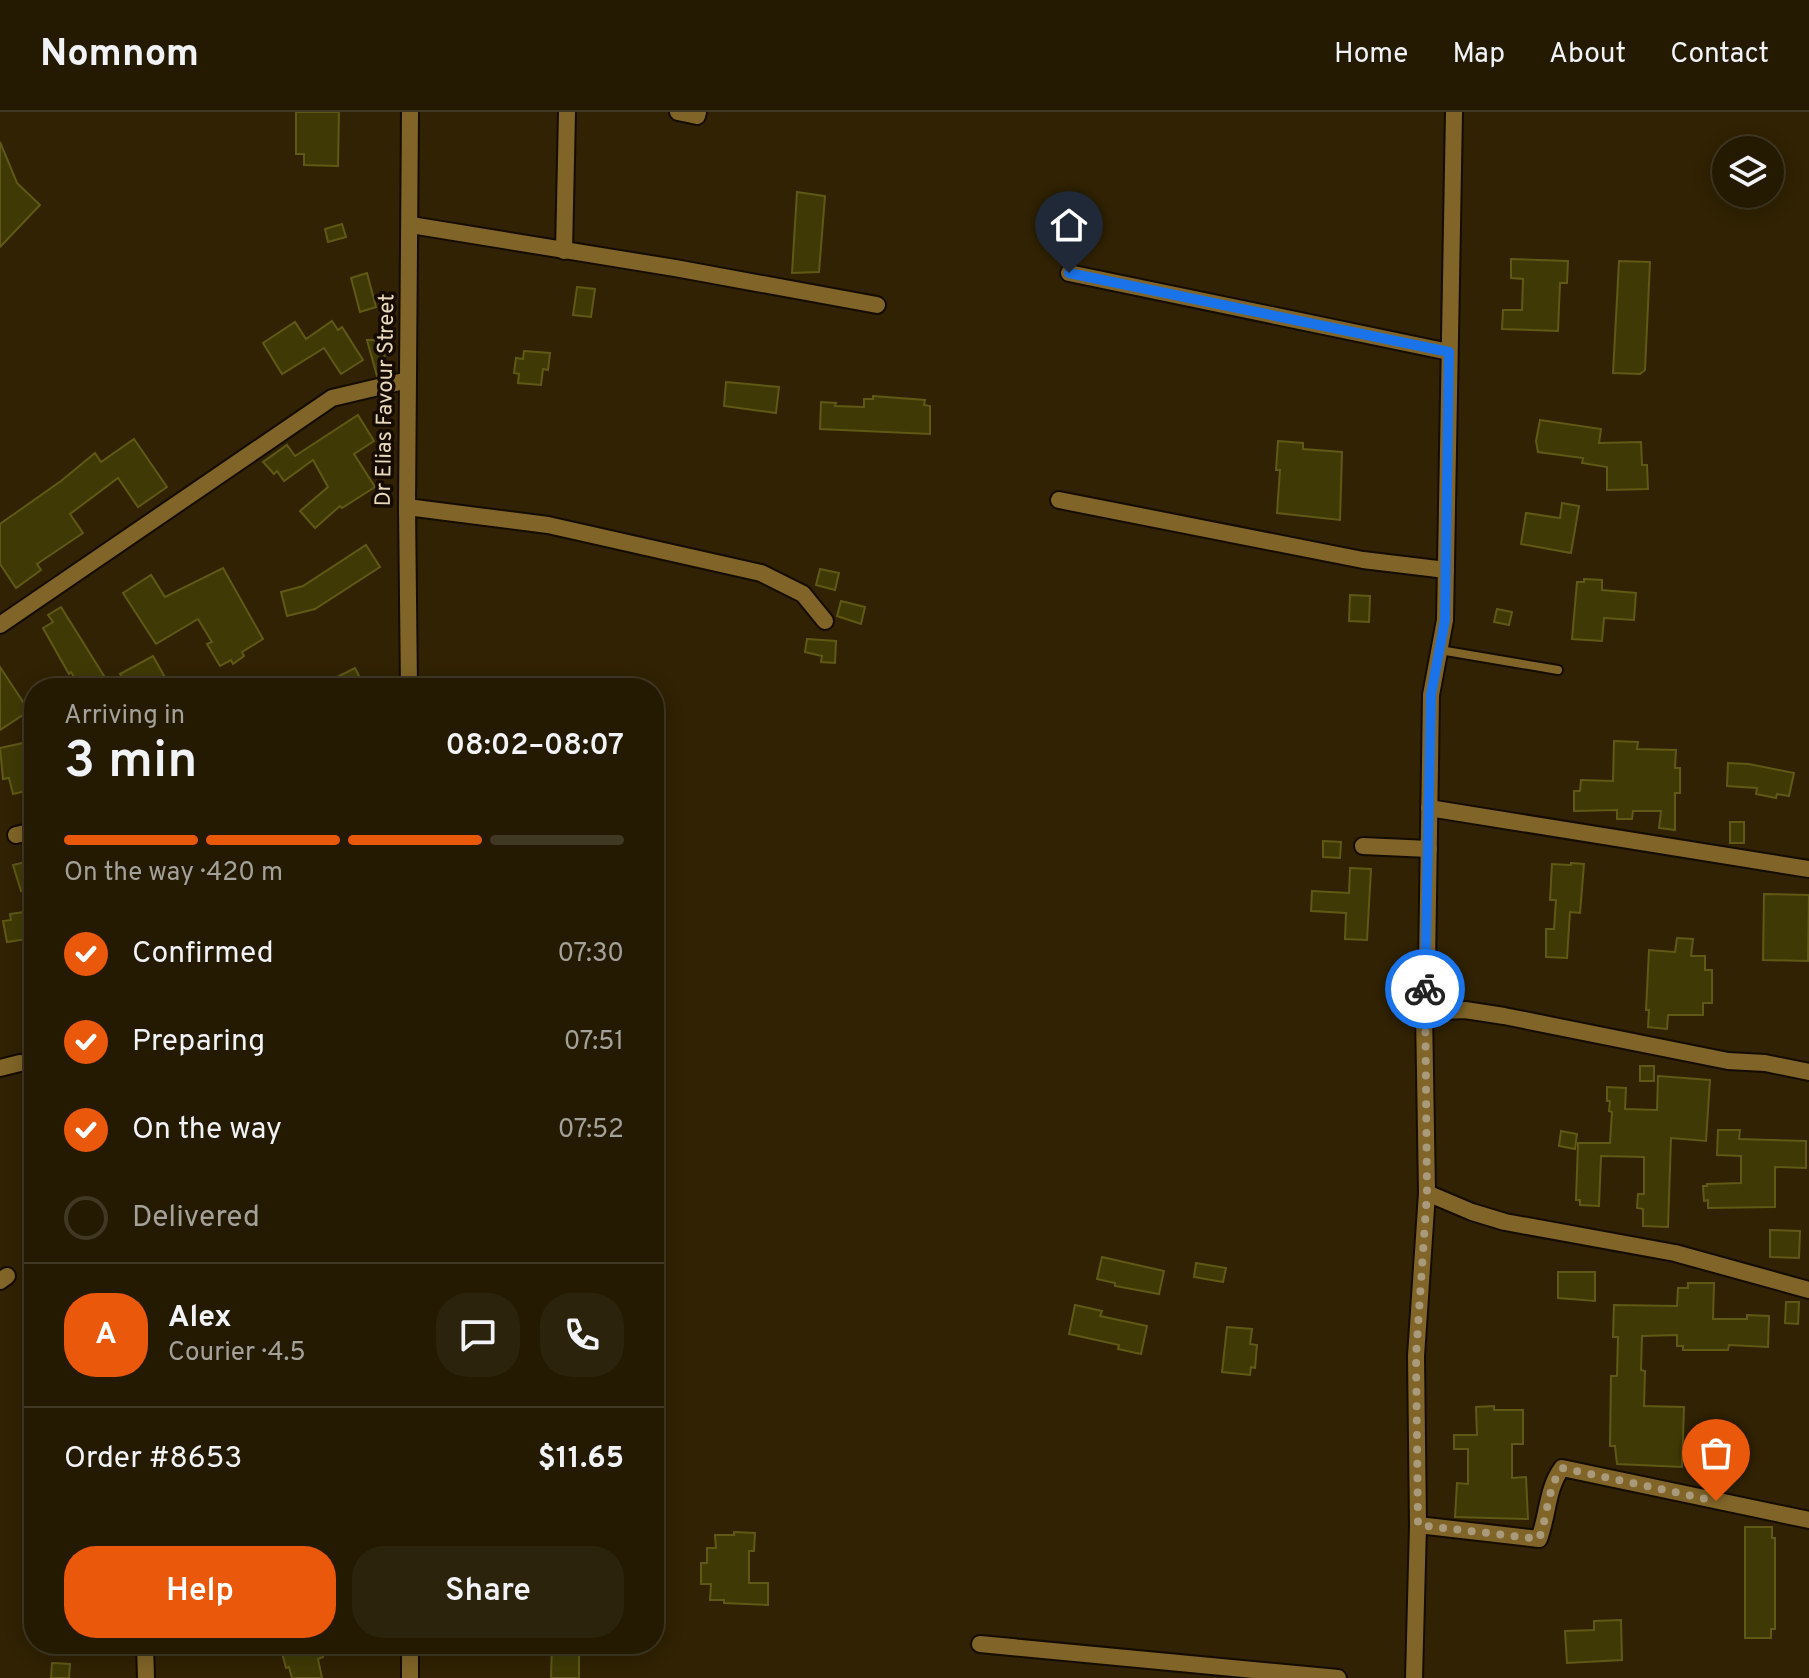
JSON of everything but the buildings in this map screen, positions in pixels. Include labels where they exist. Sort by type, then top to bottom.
[{"type":"street","name":"Dr Elias Favour Street","points":[[409,678],[410,112]]},
{"type":"street","points":[[564,251],[567,112]]},
{"type":"street","points":[[678,112],[697,116],[698,112]]},
{"type":"street","points":[[1414,1678],[1418,1525],[1416,1356],[1427,1193],[1424,1012],[1431,695],[1445,620],[1454,112]]},
{"type":"street","points":[[411,225],[877,305]]},
{"type":"street","points":[[1069,273],[1449,352]]},
{"type":"street","points":[[0,625],[332,398],[408,380]]},
{"type":"street","points":[[1059,500],[1363,560],[1446,570]]},
{"type":"street","points":[[407,507],[548,525],[761,573],[803,594],[825,621]]},
{"type":"street","points":[[1429,808],[1809,869]]},
{"type":"street","points":[[16,835],[24,833]]},
{"type":"street","points":[[1363,846],[1429,849]]},
{"type":"street","points":[[1424,1012],[1465,1010],[1504,1016],[1728,1061],[1765,1063],[1809,1072]]},
{"type":"street","points":[[0,1068],[20,1063]]},
{"type":"street","points":[[1427,1193],[1505,1222],[1675,1253],[1809,1290]]},
{"type":"street","points":[[1418,1525],[1539,1539],[1553,1480],[1562,1468],[1809,1520]]},
{"type":"street","points":[[980,1644],[1338,1678]]},
{"type":"street","points":[[145,1654],[146,1678]]},
{"type":"street","points":[[410,1654],[410,1678]]},
{"type":"lane","points":[[1440,650],[1558,670]]},
{"type":"way so far","points":[[1425,989],[1427,1193],[1416,1356],[1418,1525],[1539,1539],[1553,1480],[1562,1468],[1716,1501]]},
{"type":"route","points":[[1069,273],[1449,352],[1445,620],[1431,695],[1425,989]]}]
